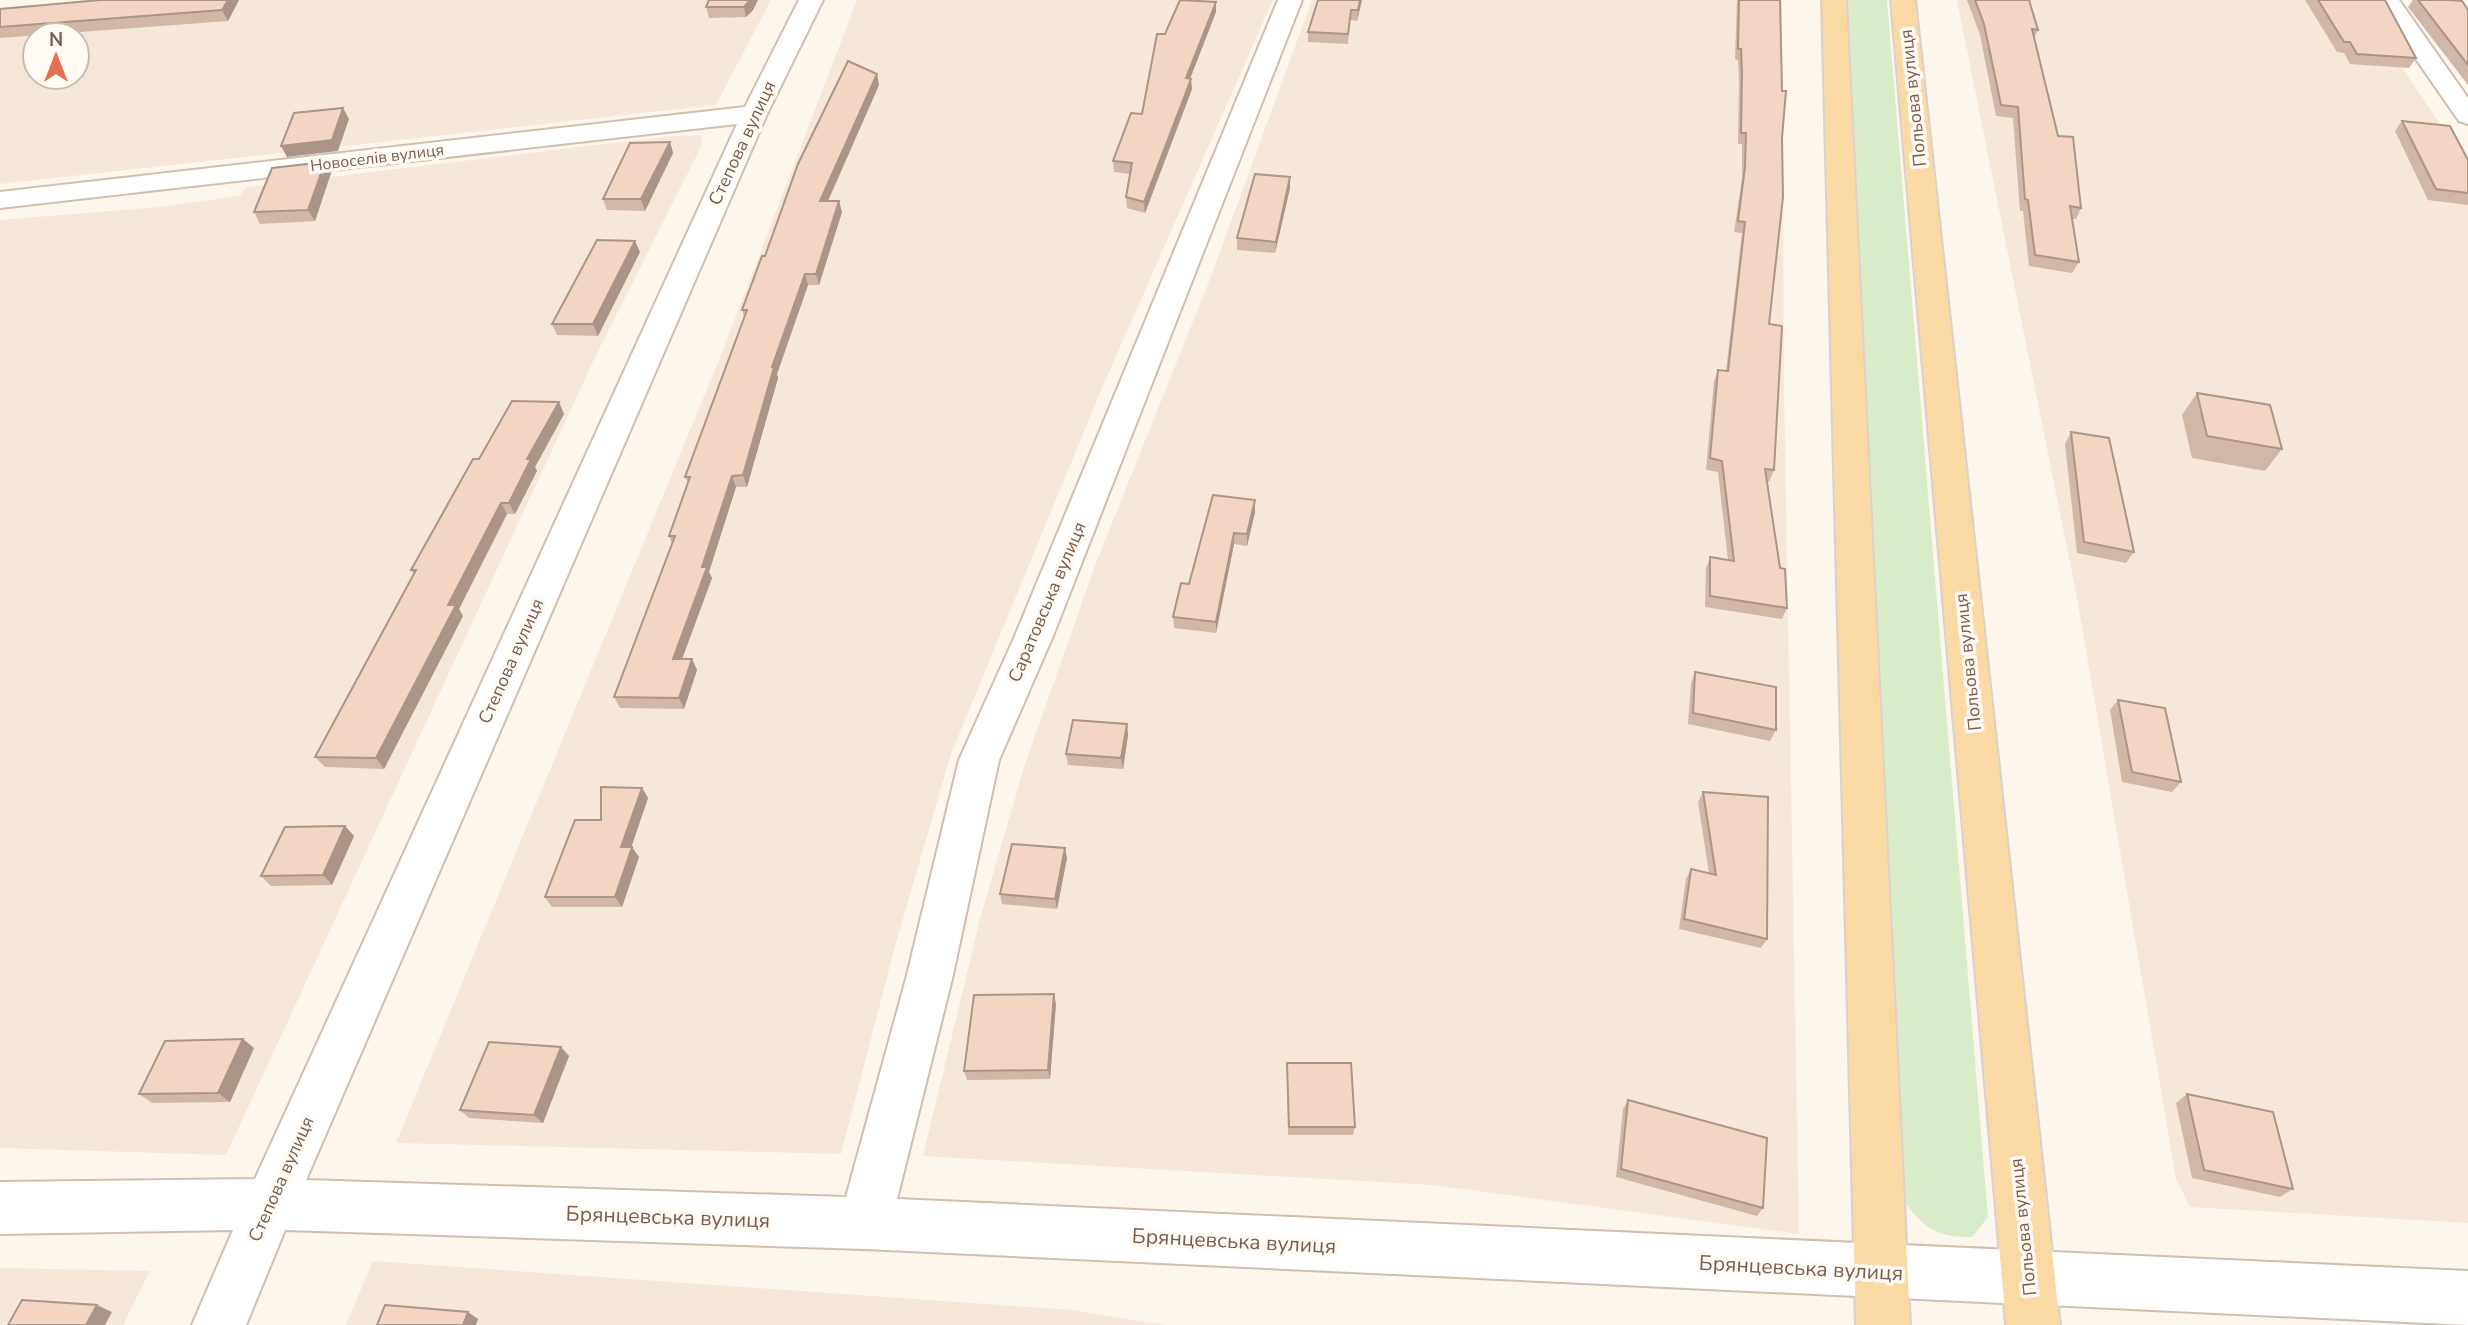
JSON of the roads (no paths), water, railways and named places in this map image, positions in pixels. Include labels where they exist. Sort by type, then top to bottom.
[{"type":"main road","points":[[1834,0],[1883,1325]]},
{"type":"main road","name":"Польова вулиця","points":[[1903,0],[2030,1302]]},
{"type":"street","name":"Степова вулиця","points":[[219,1325],[270,1204],[754,114],[811,0]]},
{"type":"street","name":"Саратовська вулиця","points":[[866,1223],[929,979],[979,760],[1034,636],[1290,0]]},
{"type":"street","points":[[2387,0],[2468,116]]},
{"type":"street","name":"Новоселів вулиця","points":[[0,200],[754,114]]},
{"type":"street","name":"Брянцевська вулиця","points":[[0,1208],[270,1204],[866,1223],[1881,1272],[2030,1302],[2468,1298]]}]
